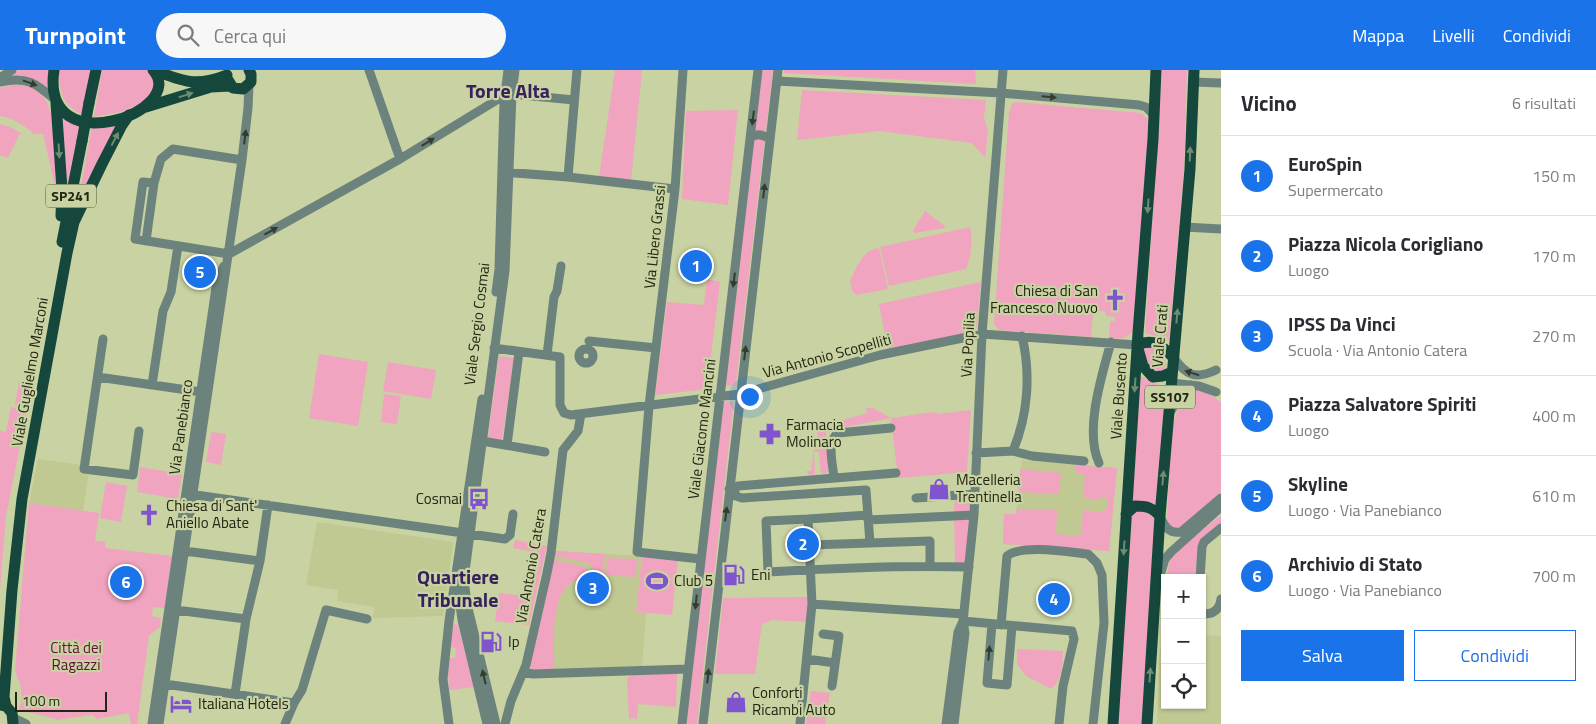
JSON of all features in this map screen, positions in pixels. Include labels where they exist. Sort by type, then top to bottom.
[{"type":"main road","points":[[54,70],[53,79],[62,189],[60,252]]},
{"type":"main road","name":"Viale Guglielmo Marconi","points":[[0,662],[15,499],[60,252],[96,70]]},
{"type":"main road","points":[[56,101],[72,118],[86,123],[102,123],[129,116],[152,101],[159,91],[160,80],[154,70]]},
{"type":"main road","points":[[154,70],[171,78],[194,82],[231,80],[243,89],[249,85],[251,78],[249,70]]},
{"type":"main road","name":"Viale Busento","points":[[1112,724],[1156,70]]},
{"type":"main road","name":"Viale Crati","points":[[1148,724],[1160,516],[1190,169],[1194,70]]},
{"type":"main road","points":[[142,108],[231,80]]},
{"type":"main road","name":"Viale Guglielmo Marconi","points":[[3,706],[12,590],[22,499],[67,252],[74,222],[102,164],[129,116]]},
{"type":"main road","points":[[1171,377],[1153,377],[1143,366],[1137,345],[1146,341],[1154,342],[1173,356]]},
{"type":"main road","points":[[1126,514],[1135,506],[1146,506],[1154,509],[1160,516]]},
{"type":"main road","points":[[3,706],[12,713],[13,721]]},
{"type":"street","points":[[0,74],[3,70]]},
{"type":"street","points":[[0,78],[12,70]]},
{"type":"street","points":[[369,70],[400,159]]},
{"type":"street","name":"Viale Sergio Cosmai","points":[[467,534],[496,292],[505,173],[508,70]]},
{"type":"street","name":"Viale Sergio Cosmai","points":[[508,95],[515,70]]},
{"type":"street","points":[[568,177],[577,70]]},
{"type":"street","name":"Via Libero Grassi","points":[[683,70],[675,189],[649,406],[637,552],[700,559]]},
{"type":"street","name":"Viale Giacomo Mancini","points":[[682,724],[758,70]]},
{"type":"street","points":[[702,724],[731,489],[740,394],[778,70]]},
{"type":"street","name":"Via Popilia","points":[[954,724],[965,633],[964,618],[974,515],[982,334],[1003,70]]},
{"type":"street","points":[[0,82],[18,79],[30,81],[38,85],[56,101]]},
{"type":"street","points":[[231,80],[248,108]]},
{"type":"street","points":[[777,81],[1001,93],[1139,105],[1146,107],[1154,115]]},
{"type":"street","points":[[1193,82],[1221,83]]},
{"type":"street","name":"Via Panebianco","points":[[152,724],[228,254],[242,160],[249,85]]},
{"type":"street","points":[[242,160],[173,149],[161,159],[154,183],[143,182],[135,240],[228,254],[400,159],[508,95],[574,100]]},
{"type":"street","points":[[750,137],[756,134],[770,139]]},
{"type":"street","points":[[505,173],[568,177],[675,189]]},
{"type":"street","name":"Viale Sergio Cosmai","points":[[460,580],[482,441],[505,271],[505,173]]},
{"type":"street","points":[[1184,227],[1221,229]]},
{"type":"street","points":[[152,385],[163,310],[171,292],[178,246]]},
{"type":"street","name":"Via Panebianco","points":[[159,724],[185,551],[201,392],[217,281],[228,254]]},
{"type":"street","points":[[547,355],[554,297],[557,291],[561,266]]},
{"type":"street","name":"Via Antonio Scopelliti","points":[[560,356],[560,405],[566,415],[740,394],[880,355],[982,334],[1137,345]]},
{"type":"street","points":[[1013,451],[1025,407],[1028,377],[1022,336]]},
{"type":"street","points":[[103,339],[84,469],[133,475],[139,431]]},
{"type":"street","points":[[589,341],[656,348]]},
{"type":"street","points":[[1099,463],[1094,436],[1095,412],[1098,389],[1111,342]]},
{"type":"street","points":[[494,348],[578,357]]},
{"type":"street","points":[[507,446],[519,352]]},
{"type":"street","points":[[1173,356],[1183,370],[1191,374],[1204,375],[1219,370]]},
{"type":"street","points":[[1219,370],[1211,377],[1210,381],[1213,389],[1219,394]]},
{"type":"street","points":[[98,377],[201,392]]},
{"type":"street","points":[[1171,377],[1193,385],[1206,387],[1219,394]]},
{"type":"street","points":[[1168,420],[1179,394],[1185,388],[1193,385]]},
{"type":"street","name":"Via Antonio Catera","points":[[505,724],[511,701],[526,665],[551,553],[563,450],[578,431],[581,414]]},
{"type":"street","points":[[834,478],[831,442],[834,436],[838,433],[891,428]]},
{"type":"street","points":[[482,441],[545,452]]},
{"type":"street","points":[[976,453],[1013,451],[1032,456],[1084,461]]},
{"type":"street","points":[[731,489],[738,486],[896,472]]},
{"type":"street","points":[[731,489],[736,496],[742,498],[866,490],[870,543]]},
{"type":"street","points":[[190,494],[467,534],[508,538],[513,514]]},
{"type":"street","points":[[916,498],[974,494]]},
{"type":"street","points":[[1156,591],[1165,559],[1184,535],[1221,498]]},
{"type":"street","points":[[235,694],[246,619],[260,561],[268,505]]},
{"type":"street","points":[[1160,516],[1168,530],[1184,535],[1221,507]]},
{"type":"street","points":[[969,567],[930,566],[768,572],[766,521],[974,515]]},
{"type":"street","points":[[800,724],[812,604],[808,519]]},
{"type":"street","points":[[1200,574],[1204,542],[1221,528]]},
{"type":"street","points":[[810,545],[930,541],[930,566]]},
{"type":"street","points":[[1012,626],[1007,685],[987,683],[1007,556],[1025,549],[1088,554],[1093,558],[1102,575],[1104,623],[1093,724]]},
{"type":"street","points":[[185,551],[260,561]]},
{"type":"street","points":[[460,580],[461,614],[488,724]]},
{"type":"street","points":[[449,724],[443,679],[449,620],[460,580]]},
{"type":"street","points":[[460,580],[496,724]]},
{"type":"street","points":[[1206,614],[1219,607],[1221,599]]},
{"type":"street","points":[[812,604],[964,618],[996,625],[1072,631],[1074,634],[1073,646],[1063,686],[1059,724]]},
{"type":"street","points":[[176,610],[246,619]]},
{"type":"street","points":[[285,724],[294,702],[302,690],[326,610],[367,619]]},
{"type":"street","points":[[449,620],[461,614]]},
{"type":"street","name":"Via Popilia","points":[[946,724],[958,632],[964,618]]},
{"type":"street","points":[[823,634],[839,636],[832,686]]},
{"type":"street","points":[[808,659],[836,663]]},
{"type":"street","points":[[523,672],[533,674],[688,669]]},
{"type":"street","points":[[165,684],[294,702]]},
{"type":"street","points":[[491,706],[503,710],[511,701]]},
{"type":"street","points":[[13,721],[26,724]]},
{"type":"shaded area","points":[[38,459],[82,465],[89,472],[83,511],[29,503]]},
{"type":"shaded area","points":[[1022,460],[1117,468],[1109,551],[1003,544],[1004,514],[1016,514]]},
{"type":"shaded area","points":[[317,522],[453,542],[443,616],[373,618],[374,607],[337,601],[338,590],[306,585]]},
{"type":"shaded area","points":[[556,551],[642,556],[636,612],[646,613],[642,668],[534,671],[552,563],[554,562]]},
{"type":"shaded area","points":[[1206,635],[1221,636],[1221,724],[1157,724],[1161,645],[1161,709],[1206,709]]},
{"type":"green space","points":[[19,70],[50,70],[50,91],[8,77]]},
{"type":"green space","points":[[59,70],[91,70],[83,115],[70,107],[63,97]]},
{"type":"green space","points":[[102,70],[149,70],[152,73],[154,91],[139,105],[120,112],[94,117]]},
{"type":"green space","points":[[615,70],[642,70],[631,180],[599,177]]},
{"type":"green space","points":[[761,70],[773,70],[736,383],[733,386],[728,386],[725,383]]},
{"type":"green space","points":[[784,70],[975,70],[976,84],[784,73]]},
{"type":"green space","points":[[1162,70],[1187,70],[1184,170],[1169,340],[1145,333]]},
{"type":"green space","points":[[14,84],[26,85],[35,89],[42,94],[50,109],[58,181],[55,186],[43,134],[34,134],[18,122],[0,116],[0,88]]},
{"type":"green space","points":[[802,90],[986,100],[984,118],[988,130],[985,158],[972,143],[880,131],[797,140]]},
{"type":"green space","points":[[1015,102],[1141,113],[1150,121],[1133,331],[1125,337],[1120,339],[1109,338],[1110,321],[1115,322],[1115,317],[1106,316],[1105,311],[1093,311],[1091,337],[999,330],[994,324],[1009,112],[1012,104]]},
{"type":"green space","points":[[738,110],[728,205],[682,199],[686,111]]},
{"type":"green space","points":[[59,111],[81,125],[67,204]]},
{"type":"green space","points":[[118,122],[77,207],[92,127]]},
{"type":"green space","points":[[0,124],[22,134],[19,135],[8,158],[0,155]]},
{"type":"green space","points":[[925,211],[945,226],[945,228],[914,233],[913,230]]},
{"type":"green space","points":[[970,227],[971,248],[966,269],[889,286],[880,247]]},
{"type":"green space","points":[[879,248],[888,289],[857,295],[852,291],[850,281],[864,256],[873,249]]},
{"type":"green space","points":[[707,279],[720,282],[707,389],[655,395],[667,302],[704,305]]},
{"type":"green space","points":[[981,282],[977,326],[974,333],[888,350],[879,304]]},
{"type":"green space","points":[[1151,346],[1163,355],[1166,362],[1166,370],[1156,373],[1150,369],[1143,349]]},
{"type":"green space","points":[[319,354],[368,362],[358,426],[309,418]]},
{"type":"green space","points":[[499,356],[514,358],[502,440],[488,438]]},
{"type":"green space","points":[[388,362],[436,370],[431,399],[383,391]]},
{"type":"green space","points":[[1141,376],[1165,387],[1157,505],[1145,501],[1132,503]]},
{"type":"green space","points":[[19,382],[31,385],[27,407],[15,405]]},
{"type":"green space","points":[[1193,388],[1209,394],[1221,402],[1221,492],[1178,530],[1170,526],[1167,519],[1171,432],[1182,395]]},
{"type":"green space","points":[[384,394],[401,396],[397,424],[381,422]]},
{"type":"green space","points":[[731,401],[733,409],[697,724],[684,724],[724,402]]},
{"type":"green space","points":[[11,407],[27,410],[6,516],[0,589],[0,431],[6,432]]},
{"type":"green space","points":[[866,408],[873,408],[891,418],[826,431],[828,472],[824,474],[821,472],[819,452],[814,452],[815,473],[809,475],[806,471],[811,471],[814,448],[819,448],[825,442],[825,439],[818,440],[817,428],[867,413]]},
{"type":"green space","points":[[971,410],[967,472],[898,478],[891,418],[934,412],[939,414]]},
{"type":"green space","points":[[211,432],[226,434],[221,465],[206,462]]},
{"type":"green space","points":[[1076,465],[1117,468],[1109,551],[1003,544],[1004,514],[1016,514],[1016,509],[1057,510],[1056,534],[1076,536],[1077,534],[1081,535],[1083,510],[1104,512],[1105,508],[1107,508],[1108,498],[1100,497],[1100,500],[1083,498],[1085,475],[1075,472]]},
{"type":"green space","points":[[140,467],[182,474],[178,499],[137,492]]},
{"type":"green space","points":[[1020,469],[1061,473],[1059,494],[1018,492]]},
{"type":"green space","points":[[106,482],[127,486],[121,522],[100,518]]},
{"type":"green space","points":[[975,494],[969,567],[955,563],[954,508],[956,495]]},
{"type":"green space","name":"Città dei Ragazzi","points":[[29,503],[99,513],[95,541],[105,542],[105,548],[172,556],[165,608],[153,607],[152,616],[161,618],[160,627],[149,635],[137,724],[131,724],[129,713],[97,719],[93,715],[56,720],[19,709],[21,687],[15,670]]},
{"type":"green space","points":[[1143,511],[1155,516],[1143,724],[1117,724],[1132,514]]},
{"type":"green space","points":[[1221,515],[1221,524],[1198,546],[1195,574],[1167,574],[1170,560],[1181,547]]},
{"type":"green space","points":[[515,540],[547,546],[529,625],[495,621],[499,593],[528,596],[535,552],[513,548]]},
{"type":"green space","points":[[556,551],[605,554],[603,575],[598,574],[589,563],[555,556]]},
{"type":"green space","name":"Club 5","points":[[642,556],[678,559],[672,615],[636,612]]},
{"type":"green space","points":[[607,558],[637,559],[636,577],[606,575]]},
{"type":"green space","points":[[555,560],[583,566],[588,570],[587,578],[572,582],[565,589],[556,610],[554,670],[534,671],[530,667],[552,563]]},
{"type":"green space","points":[[809,597],[807,622],[772,620],[762,624],[755,674],[715,674],[723,598]]},
{"type":"green space","points":[[453,625],[458,625],[474,687],[449,690],[449,658],[455,658],[456,648],[450,647]]},
{"type":"green space","points":[[1017,649],[1063,651],[1060,677],[1051,689],[1026,676],[1017,664]]},
{"type":"green space","points":[[677,673],[676,707],[638,704],[637,719],[629,718],[627,680],[629,676],[636,674]]},
{"type":"green space","points":[[811,691],[830,693],[825,724],[806,724]]},
{"type":"place","name":"EuroSpin","points":[[696,266]]},
{"type":"place","name":"Skyline","points":[[200,272]]},
{"type":"place","name":"Chiesa di San Francesco Nuovo","points":[[1115,300]]},
{"type":"place","name":"Farmacia Molinaro","points":[[770,434]]},
{"type":"place","name":"Macelleria Trentinella","points":[[939,489]]},
{"type":"place","name":"Cosmai","points":[[479,499]]},
{"type":"place","name":"Chiesa di Sant' Aniello Abate","points":[[149,515]]},
{"type":"place","name":"Piazza Nicola Corigliano","points":[[803,544]]},
{"type":"place","name":"Eni","points":[[734,575]]},
{"type":"place","name":"Club 5","points":[[657,581]]},
{"type":"place","name":"Archivio di Stato","points":[[126,582]]},
{"type":"place","name":"IPSS Da Vinci","points":[[593,588]]},
{"type":"place","name":"Piazza Salvatore Spiriti","points":[[1054,599]]},
{"type":"place","name":"Ip","points":[[491,642]]},
{"type":"place","name":"Conforti Ricambi Auto","points":[[736,702]]},
{"type":"place","name":"Italiana Hotels","points":[[181,704]]},
{"type":"district","name":"Torre Alta","points":[[508,91]]},
{"type":"district","name":"Quartiere Tribunale","points":[[458,588]]}]
